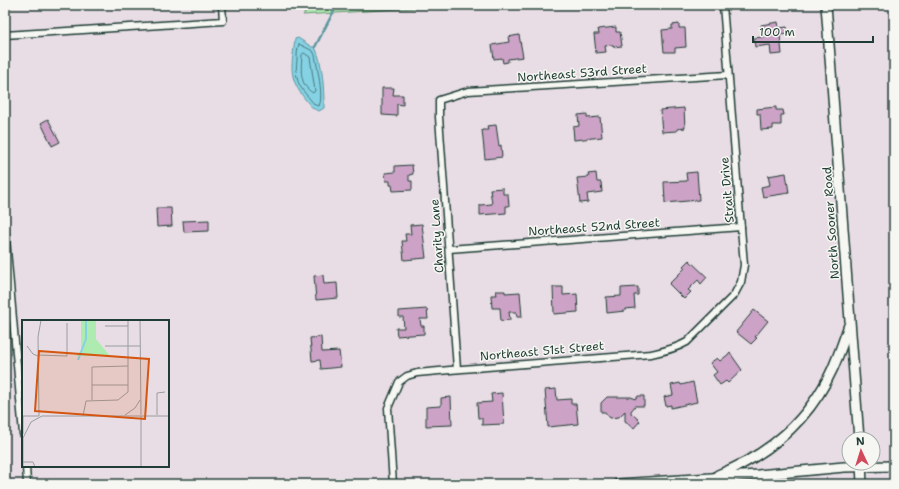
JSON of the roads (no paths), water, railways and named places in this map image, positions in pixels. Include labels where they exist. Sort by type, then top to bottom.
[{"type":"street","points":[[5,35],[223,21],[222,5]]},
{"type":"street","name":"Strait Drive","points":[[679,347],[694,336],[727,303],[738,289],[741,282],[744,264],[723,5]]},
{"type":"street","name":"North Sooner Road","points":[[826,5],[858,431]]},
{"type":"street","name":"Northeast 53rd Street","points":[[439,100],[468,91],[728,74]]},
{"type":"street","name":"Charity Lane","points":[[439,100],[457,370]]},
{"type":"street","points":[[5,227],[22,422]]},
{"type":"street","name":"Northeast 52nd Street","points":[[449,249],[741,227]]},
{"type":"street","points":[[709,478],[734,468],[754,457],[773,445],[793,428],[808,411],[823,388],[834,366],[850,321]]},
{"type":"street","name":"Northeast 51st Street","points":[[393,484],[388,408],[399,382],[407,376],[457,370],[651,354],[679,347]]},
{"type":"street","points":[[881,466],[894,466]]},
{"type":"street","points":[[26,467],[27,484]]},
{"type":"street","points":[[618,484],[841,467]]},
{"type":"street","points":[[861,471],[862,484]]},
{"type":"water","points":[[298,38],[312,47],[315,47],[318,53],[323,85],[324,108],[319,111],[310,105],[295,84],[292,64],[295,39]]},
{"type":"waterway","points":[[315,47],[337,5]]}]
